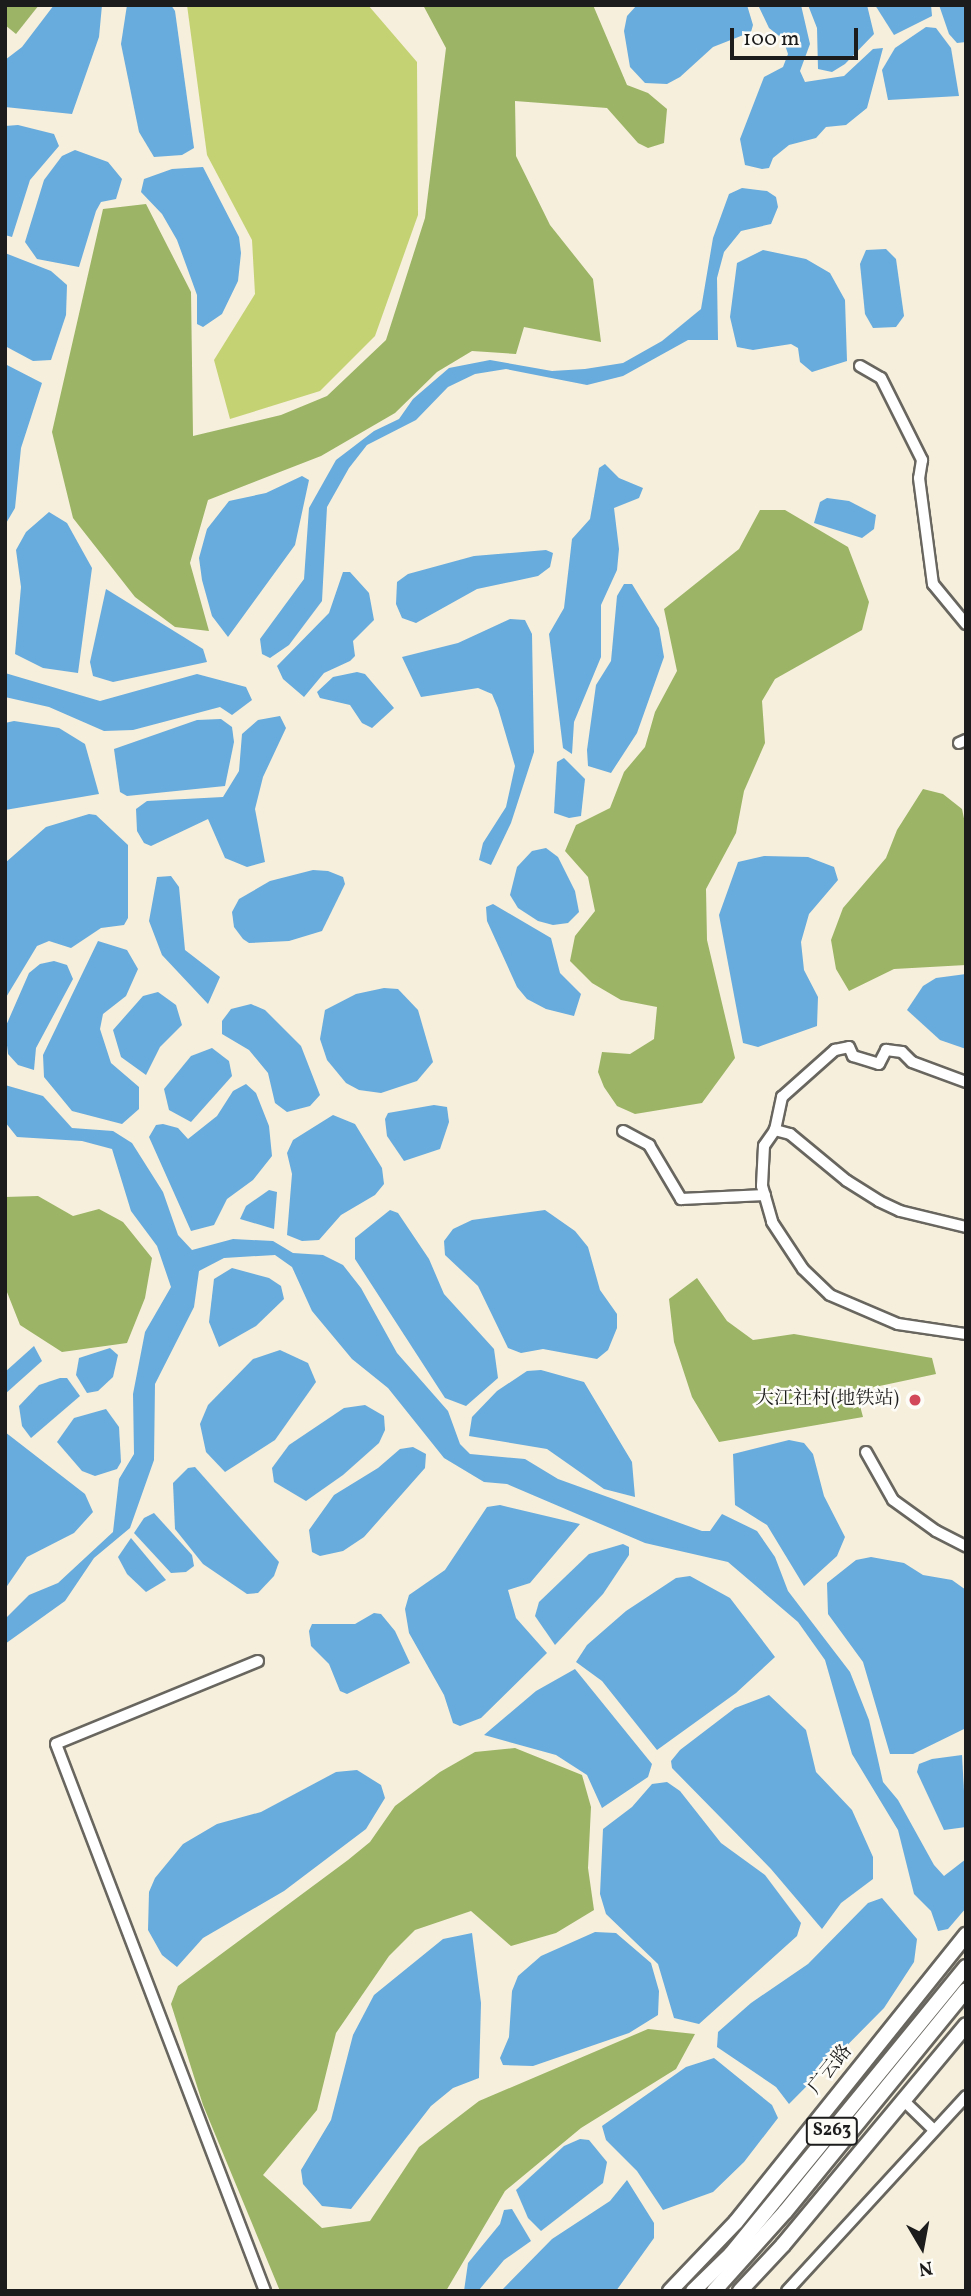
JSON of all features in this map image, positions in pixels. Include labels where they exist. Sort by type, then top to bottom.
[{"type":"main road","name":"广云路","points":[[670,2291],[736,2222],[966,1935]]},
{"type":"main road","name":"广云路","points":[[693,2291],[731,2254],[966,1967]]},
{"type":"main road","name":"S263","points":[[714,2291],[785,2213],[966,1990]]},
{"type":"main road","name":"S263","points":[[740,2291],[966,2025]]},
{"type":"street","points":[[860,366],[881,378],[922,460],[919,478],[933,584],[966,624]]},
{"type":"street","points":[[966,1082],[912,1062],[902,1052],[886,1050],[879,1064],[853,1056],[849,1047],[835,1050],[782,1097],[775,1129],[765,1146],[765,1195],[779,1232],[803,1269],[830,1296],[898,1324],[966,1334]]},
{"type":"street","points":[[775,1129],[790,1134],[847,1181],[880,1201],[900,1211],[966,1227]]},
{"type":"street","points":[[623,1131],[649,1145],[681,1199],[765,1195]]},
{"type":"street","points":[[866,1452],[894,1500],[966,1546]]},
{"type":"street","points":[[258,1661],[57,1744],[265,2291]]},
{"type":"street","points":[[787,2291],[966,2096]]},
{"type":"street","points":[[904,2101],[933,2129]]},
{"type":"green space","points":[[5,5],[39,5],[16,34],[5,25]]},
{"type":"green space","points":[[187,5],[368,5],[417,62],[418,215],[375,336],[320,391],[230,419],[214,360],[255,294],[252,240],[207,155]]},
{"type":"green space","points":[[423,5],[593,5],[627,85],[648,93],[667,109],[664,143],[648,148],[638,143],[607,108],[515,101],[516,156],[550,225],[593,279],[601,342],[524,327],[516,354],[472,351],[437,372],[395,413],[321,456],[208,500],[190,563],[209,631],[175,627],[135,597],[73,518],[52,432],[103,209],[146,204],[191,292],[193,436],[281,415],[327,396],[386,340],[425,218],[446,48]]},
{"type":"green space","points":[[760,510],[785,510],[848,547],[869,602],[862,630],[775,679],[762,701],[765,743],[744,791],[736,833],[706,889],[707,940],[735,1058],[702,1103],[635,1114],[617,1106],[604,1087],[598,1072],[602,1052],[630,1054],[654,1039],[657,1007],[621,1000],[592,983],[570,961],[575,936],[595,911],[588,877],[565,851],[576,825],[610,808],[624,772],[645,747],[655,712],[677,671],[664,609],[739,549]]},
{"type":"green space","points":[[923,789],[943,794],[962,809],[966,828],[966,965],[894,969],[849,991],[836,969],[831,940],[843,908],[886,858],[897,830]]},
{"type":"green space","points":[[38,1196],[73,1216],[99,1209],[123,1222],[152,1258],[145,1298],[127,1343],[62,1352],[20,1325],[5,1287],[5,1197]]},
{"type":"green space","points":[[697,1278],[727,1321],[753,1340],[794,1334],[932,1358],[936,1374],[856,1391],[863,1417],[719,1442],[692,1397],[674,1342],[669,1299]]},
{"type":"green space","points":[[515,1748],[582,1775],[591,1807],[588,1868],[594,1910],[556,1933],[511,1946],[471,1911],[415,1930],[389,1956],[336,2033],[317,2110],[263,2175],[322,2228],[370,2221],[419,2147],[479,2101],[648,2029],[695,2034],[676,2069],[581,2128],[505,2191],[446,2291],[280,2291],[203,2105],[171,2004],[178,1986],[348,1860],[370,1842],[395,1806],[440,1772],[475,1752]]},
{"type":"water","points":[[54,5],[102,5],[99,37],[72,114],[5,107],[5,60],[22,47]]},
{"type":"water","points":[[127,5],[171,5],[175,11],[194,148],[182,155],[154,157],[139,132],[121,44]]},
{"type":"water","points":[[637,5],[747,5],[753,25],[751,32],[713,47],[680,77],[667,84],[645,83],[630,67],[624,31],[627,16]]},
{"type":"water","points":[[758,5],[801,5],[810,44],[800,71],[805,82],[844,76],[873,49],[883,48],[867,108],[846,125],[826,127],[816,138],[789,145],[773,158],[769,168],[762,169],[745,165],[740,139],[764,77],[783,67],[788,54],[783,39],[769,28]]},
{"type":"water","points":[[808,5],[867,5],[874,34],[845,64],[832,72],[818,69],[817,28]]},
{"type":"water","points":[[875,5],[931,5],[932,16],[894,35]]},
{"type":"water","points":[[939,5],[966,5],[966,42],[957,43],[949,34]]},
{"type":"water","points":[[926,27],[936,28],[951,48],[959,96],[888,100],[882,70],[895,48]]},
{"type":"water","points":[[18,125],[54,134],[59,146],[30,180],[12,237],[5,235],[5,126]]},
{"type":"water","points":[[75,150],[108,162],[122,179],[116,199],[101,202],[96,211],[79,267],[37,259],[25,242],[44,180],[62,156]]},
{"type":"water","points":[[203,167],[239,237],[241,253],[238,281],[222,314],[203,327],[197,324],[197,295],[177,240],[162,214],[141,192],[144,179],[172,169]]},
{"type":"water","points":[[742,188],[767,191],[776,197],[778,207],[771,224],[741,231],[724,252],[717,278],[718,340],[688,340],[623,376],[587,385],[506,369],[475,374],[448,387],[416,420],[367,445],[349,468],[327,507],[322,601],[289,645],[270,658],[262,654],[260,639],[304,579],[309,508],[336,460],[374,431],[399,419],[413,399],[449,368],[490,360],[552,371],[585,369],[623,363],[662,341],[701,309],[713,238],[729,194]]},
{"type":"water","points":[[886,249],[896,259],[904,316],[896,327],[873,328],[865,314],[860,264],[866,250]]},
{"type":"water","points":[[763,250],[806,259],[830,273],[845,300],[847,361],[812,372],[800,362],[798,348],[791,344],[753,350],[737,347],[730,317],[737,263]]},
{"type":"water","points":[[5,253],[51,271],[67,285],[66,315],[51,360],[33,361],[5,346]]},
{"type":"water","points":[[5,364],[42,383],[21,448],[15,508],[5,525]]},
{"type":"water","points":[[605,464],[619,478],[643,488],[639,498],[614,508],[619,549],[617,570],[601,605],[601,657],[574,722],[572,754],[563,748],[549,634],[564,608],[572,539],[590,519],[599,468]]},
{"type":"water","points":[[302,476],[309,480],[295,545],[228,637],[212,616],[202,580],[199,558],[207,529],[229,501],[266,493]]},
{"type":"water","points":[[827,498],[849,501],[876,515],[874,529],[862,538],[814,523],[820,502]]},
{"type":"water","points":[[49,512],[67,523],[92,568],[78,673],[43,668],[15,654],[21,587],[16,550],[26,532]]},
{"type":"water","points":[[546,550],[553,553],[550,567],[538,576],[477,589],[416,623],[402,618],[396,604],[397,582],[408,574],[474,556]]},
{"type":"water","points":[[343,572],[350,572],[369,593],[374,620],[353,641],[355,656],[324,673],[304,697],[283,679],[277,666],[329,613]]},
{"type":"water","points":[[624,584],[632,584],[659,628],[664,657],[637,733],[611,773],[588,766],[587,750],[596,685],[611,661],[617,596]]},
{"type":"water","points":[[106,589],[203,649],[207,662],[113,682],[93,676],[90,662]]},
{"type":"water","points":[[510,619],[525,620],[532,634],[534,752],[511,823],[491,865],[479,860],[483,843],[506,807],[515,766],[498,708],[492,694],[478,688],[421,697],[402,657],[458,643]]},
{"type":"water","points":[[357,672],[365,674],[394,708],[372,728],[362,723],[350,705],[320,698],[317,692],[333,677]]},
{"type":"water","points":[[5,673],[100,701],[197,674],[246,687],[252,700],[232,715],[220,707],[133,730],[104,731],[49,707],[5,697]]},
{"type":"water","points":[[280,716],[286,728],[263,777],[255,809],[265,862],[247,867],[225,858],[208,819],[151,846],[144,843],[137,831],[136,809],[147,801],[223,797],[239,771],[242,734],[258,720]]},
{"type":"water","points":[[221,719],[232,727],[234,742],[225,786],[127,796],[120,792],[114,749],[197,720]]},
{"type":"water","points":[[14,721],[59,728],[85,744],[99,794],[5,810],[5,723]]},
{"type":"water","points":[[564,758],[585,779],[581,816],[569,818],[554,813],[557,762]]},
{"type":"water","points":[[89,814],[96,815],[128,845],[128,918],[124,925],[101,928],[71,948],[49,941],[37,946],[5,999],[5,863],[46,827]]},
{"type":"water","points":[[546,848],[558,857],[575,891],[579,912],[568,923],[553,925],[538,921],[518,908],[510,895],[517,867],[532,851]]},
{"type":"water","points":[[764,856],[808,857],[834,867],[838,880],[809,914],[801,942],[804,970],[818,997],[817,1026],[758,1047],[743,1043],[719,915],[738,862]]},
{"type":"water","points":[[313,870],[328,871],[343,877],[345,884],[322,931],[289,941],[249,943],[243,939],[234,927],[232,912],[239,899],[270,881]]},
{"type":"water","points":[[171,876],[179,887],[185,950],[220,977],[208,1004],[162,955],[149,921],[157,877]]},
{"type":"water","points":[[493,904],[551,938],[560,973],[581,994],[574,1016],[546,1009],[527,999],[517,987],[487,921],[486,907]]},
{"type":"water","points":[[98,941],[127,950],[138,969],[126,996],[103,1014],[100,1029],[111,1063],[139,1087],[139,1109],[122,1124],[72,1111],[44,1077],[43,1055]]},
{"type":"water","points":[[54,961],[67,965],[73,979],[36,1048],[34,1070],[18,1065],[8,1054],[5,1028],[29,973],[40,964]]},
{"type":"water","points":[[966,974],[966,1049],[940,1040],[907,1010],[923,986],[936,978]]},
{"type":"water","points":[[384,988],[398,989],[418,1010],[433,1062],[417,1081],[381,1093],[359,1090],[346,1083],[327,1060],[320,1039],[325,1010],[356,994]]},
{"type":"water","points":[[158,992],[176,1005],[182,1025],[160,1047],[146,1075],[121,1057],[113,1030],[143,996]]},
{"type":"water","points":[[251,1004],[265,1010],[301,1046],[320,1095],[310,1106],[287,1112],[275,1103],[268,1073],[249,1050],[222,1034],[222,1021],[231,1009]]},
{"type":"water","points":[[212,1048],[229,1061],[232,1076],[191,1122],[169,1110],[164,1089],[191,1056]]},
{"type":"water","points":[[246,1084],[256,1093],[269,1126],[272,1156],[253,1180],[227,1199],[214,1225],[191,1231],[149,1137],[156,1125],[163,1124],[178,1128],[188,1139],[217,1116],[233,1091]]},
{"type":"water","points":[[5,1085],[43,1096],[72,1128],[113,1131],[132,1143],[163,1192],[178,1235],[192,1250],[233,1239],[273,1241],[293,1253],[323,1255],[343,1265],[361,1288],[397,1353],[448,1411],[460,1444],[470,1454],[525,1459],[558,1479],[702,1531],[710,1531],[722,1514],[757,1531],[775,1557],[788,1591],[850,1672],[869,1720],[883,1782],[898,1800],[934,1865],[944,1876],[966,1859],[966,1908],[948,1929],[938,1931],[931,1911],[914,1894],[898,1830],[852,1754],[825,1660],[798,1622],[728,1562],[645,1543],[507,1484],[484,1482],[444,1458],[388,1388],[352,1359],[312,1311],[292,1267],[275,1255],[224,1258],[199,1271],[194,1307],[155,1384],[154,1460],[130,1528],[94,1558],[65,1601],[5,1644],[5,1619],[29,1595],[58,1583],[113,1532],[119,1479],[134,1454],[133,1394],[145,1332],[171,1287],[157,1246],[131,1211],[112,1149],[82,1141],[17,1137],[5,1122]]},
{"type":"water","points":[[434,1105],[447,1107],[449,1122],[440,1149],[404,1161],[387,1136],[385,1119],[388,1113]]},
{"type":"water","points":[[333,1115],[355,1124],[382,1168],[384,1184],[375,1195],[341,1215],[319,1240],[302,1241],[287,1235],[292,1174],[287,1153],[293,1140]]},
{"type":"water","points":[[269,1190],[277,1192],[274,1229],[240,1219],[246,1206]]},
{"type":"water","points":[[390,1210],[398,1213],[429,1259],[444,1294],[494,1349],[498,1378],[466,1406],[445,1398],[355,1259],[355,1238]]},
{"type":"water","points":[[545,1210],[575,1231],[588,1247],[600,1290],[617,1314],[617,1328],[608,1350],[597,1359],[543,1349],[521,1353],[508,1348],[478,1286],[445,1255],[444,1241],[453,1229],[472,1220]]},
{"type":"water","points":[[232,1268],[269,1278],[281,1286],[284,1299],[256,1326],[219,1347],[209,1322],[214,1279]]},
{"type":"water","points":[[34,1346],[42,1361],[5,1394],[5,1372]]},
{"type":"water","points":[[110,1348],[118,1355],[113,1377],[98,1391],[87,1393],[76,1375],[79,1358]]},
{"type":"water","points":[[280,1350],[308,1363],[316,1382],[275,1440],[225,1472],[206,1452],[200,1424],[208,1405],[253,1359]]},
{"type":"water","points":[[541,1370],[584,1382],[632,1462],[635,1497],[604,1489],[547,1449],[469,1436],[472,1417],[497,1391],[527,1371]]},
{"type":"water","points":[[67,1378],[80,1396],[31,1438],[22,1426],[19,1406],[39,1385]]},
{"type":"water","points":[[365,1405],[384,1416],[385,1430],[379,1443],[343,1475],[306,1501],[274,1482],[272,1468],[289,1445],[344,1408]]},
{"type":"water","points":[[106,1409],[119,1427],[121,1462],[117,1469],[95,1476],[82,1471],[57,1442],[74,1418]]},
{"type":"water","points":[[5,1432],[85,1494],[93,1512],[74,1533],[27,1557],[5,1589]]},
{"type":"water","points":[[789,1440],[804,1443],[813,1454],[824,1496],[845,1537],[837,1556],[804,1586],[767,1525],[735,1505],[733,1454]]},
{"type":"water","points":[[413,1447],[426,1454],[425,1468],[364,1537],[343,1551],[320,1556],[312,1552],[309,1530],[334,1495],[378,1468],[400,1449]]},
{"type":"water","points":[[195,1467],[279,1562],[274,1576],[258,1593],[247,1594],[203,1564],[175,1529],[173,1483],[188,1468]]},
{"type":"water","points":[[500,1505],[580,1524],[530,1583],[508,1590],[516,1618],[547,1653],[481,1718],[460,1726],[453,1723],[444,1695],[409,1633],[405,1609],[409,1595],[445,1570],[487,1507]]},
{"type":"water","points":[[154,1513],[192,1555],[194,1566],[186,1572],[171,1573],[134,1533],[144,1518]]},
{"type":"water","points":[[131,1538],[166,1580],[146,1592],[127,1574],[118,1557]]},
{"type":"water","points":[[623,1544],[629,1547],[629,1555],[603,1594],[555,1645],[535,1616],[539,1602],[589,1554]]},
{"type":"water","points":[[871,1557],[904,1563],[923,1575],[952,1580],[966,1590],[964,1729],[913,1754],[890,1754],[863,1662],[828,1614],[827,1583],[856,1560]]},
{"type":"water","points":[[690,1576],[730,1598],[775,1657],[736,1693],[657,1750],[602,1681],[576,1662],[587,1645],[626,1611],[676,1578]]},
{"type":"water","points":[[374,1613],[381,1614],[395,1631],[410,1663],[347,1694],[340,1691],[329,1664],[311,1646],[309,1631],[312,1624],[355,1624]]},
{"type":"water","points":[[575,1669],[652,1764],[648,1777],[602,1808],[587,1775],[556,1755],[484,1735],[536,1691]]},
{"type":"water","points":[[769,1695],[806,1730],[816,1772],[852,1810],[873,1857],[873,1879],[841,1903],[822,1929],[771,1869],[672,1768],[671,1761],[680,1750],[735,1708]]},
{"type":"water","points":[[962,1755],[966,1827],[944,1830],[917,1772],[919,1764],[932,1759]]},
{"type":"water","points":[[357,1770],[381,1785],[385,1798],[366,1829],[284,1891],[203,1938],[177,1967],[162,1955],[148,1930],[149,1892],[155,1878],[183,1844],[217,1824],[261,1812],[336,1772]]},
{"type":"water","points":[[667,1782],[680,1791],[721,1843],[765,1875],[801,1923],[797,1936],[699,2024],[674,2018],[658,1964],[606,1914],[600,1894],[603,1829],[632,1807],[652,1784]]},
{"type":"water","points":[[882,1898],[917,1939],[914,1962],[884,2008],[789,2104],[776,2087],[717,2047],[718,2032],[751,2003],[808,1964],[868,1903]]},
{"type":"water","points":[[595,1932],[616,1933],[651,1963],[659,1991],[658,2015],[629,2033],[533,2066],[503,2065],[500,2058],[509,2037],[512,1991],[518,1976],[541,1956]]},
{"type":"water","points":[[472,1933],[481,2003],[479,2078],[453,2088],[431,2106],[351,2209],[322,2206],[303,2184],[301,2170],[331,2120],[353,2035],[374,1995],[443,1939]]},
{"type":"water","points":[[714,2058],[772,2105],[778,2118],[744,2162],[713,2192],[663,2210],[637,2171],[606,2140],[602,2126],[686,2067]]},
{"type":"water","points":[[580,2139],[589,2140],[607,2162],[603,2183],[541,2231],[528,2218],[516,2190],[564,2146]]},
{"type":"water","points":[[627,2180],[654,2223],[654,2238],[616,2291],[501,2291],[552,2239],[610,2201]]},
{"type":"water","points":[[512,2209],[531,2241],[504,2260],[479,2290],[464,2291],[468,2263],[500,2224],[504,2210]]},
{"type":"place","name":"大江社村(地铁站)","points":[[915,1400]]}]
